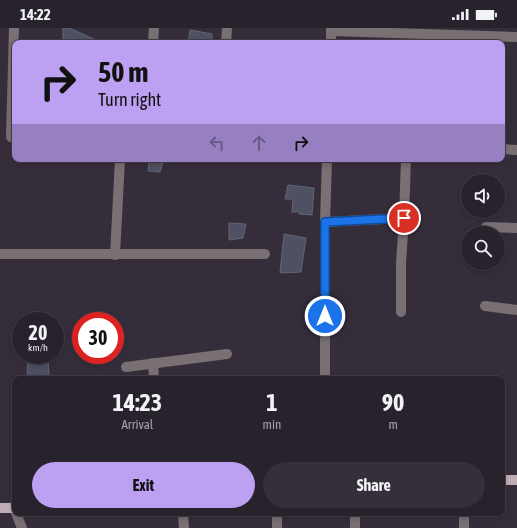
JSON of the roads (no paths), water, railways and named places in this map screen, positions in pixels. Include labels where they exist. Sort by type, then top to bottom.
[{"type":"main road","points":[[505,480],[517,480]]},
{"type":"main road","points":[[0,508],[12,508]]},
{"type":"street","points":[[14,28],[14,40]]},
{"type":"street","points":[[153,40],[154,28]]},
{"type":"street","points":[[226,40],[227,28]]},
{"type":"street","points":[[331,30],[411,35],[517,37]]},
{"type":"street","points":[[0,136],[12,137]]},
{"type":"street","points":[[505,149],[517,150]]},
{"type":"street","points":[[115,255],[120,162]]},
{"type":"street","points":[[325,376],[325,222],[327,162]]},
{"type":"street","points":[[401,312],[400,263],[404,218],[406,162]]},
{"type":"street","points":[[325,222],[404,218]]},
{"type":"street","points":[[505,228],[517,228]]},
{"type":"street","points":[[0,254],[265,254]]},
{"type":"street","points":[[485,306],[517,310]]},
{"type":"street","points":[[126,367],[227,354]]},
{"type":"street","points":[[153,364],[154,376]]},
{"type":"street","points":[[17,516],[22,528]]},
{"type":"street","points":[[183,516],[184,528]]},
{"type":"street","points":[[277,516],[277,528]]},
{"type":"street","points":[[355,516],[355,528]]},
{"type":"street","points":[[464,516],[464,528]]}]
